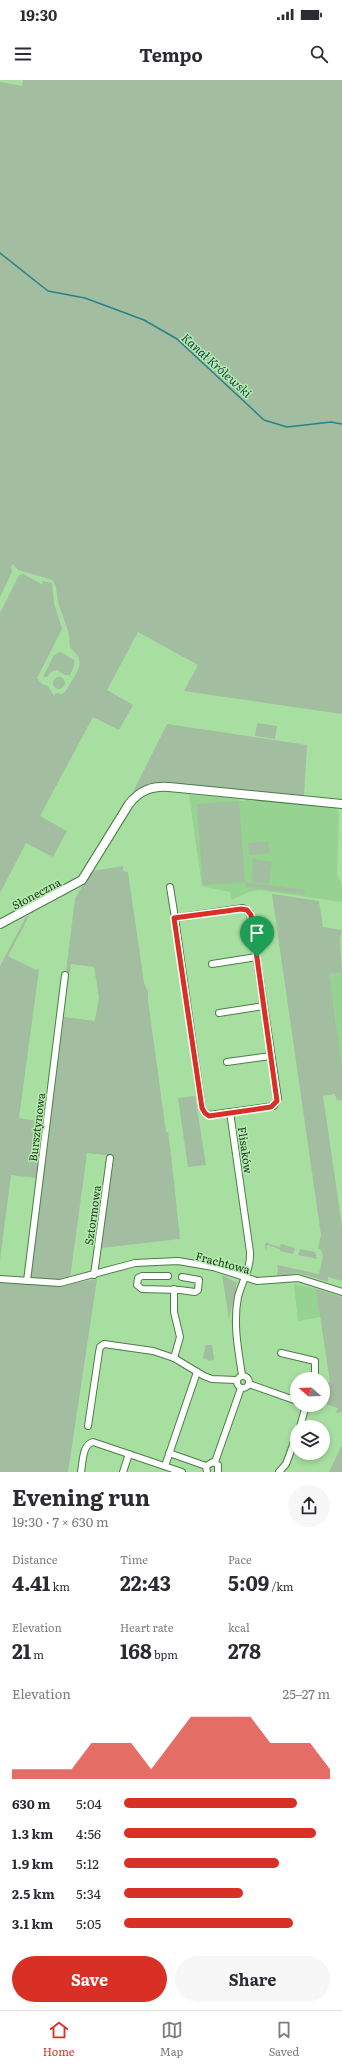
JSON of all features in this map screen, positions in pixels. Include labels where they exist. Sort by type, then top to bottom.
[{"type":"street","name":"Słoneczna","points":[[0,924],[82,880],[129,804],[137,794],[150,788],[169,787],[342,804]]},
{"type":"street","name":"Flisaków","points":[[170,887],[202,1108],[209,1116],[230,1112],[250,1252],[249,1266],[238,1296],[235,1321],[242,1375]]},
{"type":"street","points":[[174,918],[246,909],[251,915],[278,1098],[276,1104],[271,1107],[230,1112]]},
{"type":"street","points":[[212,964],[257,957]]},
{"type":"street","name":"Bursztynowa","points":[[27,1281],[65,974]]},
{"type":"street","points":[[219,1013],[264,1006]]},
{"type":"street","points":[[227,1062],[271,1056]]},
{"type":"street","name":"Sztormowa","points":[[96,1275],[110,1158]]},
{"type":"street","name":"Frachtowa","points":[[0,1279],[60,1283],[96,1275],[135,1263],[174,1261],[213,1267],[265,1282],[298,1278],[342,1292]]},
{"type":"street","points":[[168,1276],[142,1276],[138,1278],[137,1284],[142,1289],[174,1289],[195,1292],[198,1290],[199,1280],[182,1277]]},
{"type":"street","points":[[174,1289],[174,1312],[180,1337],[174,1358]]},
{"type":"street","points":[[88,1426],[100,1347],[107,1344],[153,1351],[174,1358],[197,1372],[212,1378],[236,1380],[242,1375],[248,1378],[249,1384]]},
{"type":"street","points":[[281,1353],[315,1362],[315,1372]]},
{"type":"street","points":[[165,1466],[197,1372]]},
{"type":"street","points":[[236,1380],[237,1384],[241,1388]]},
{"type":"street","points":[[241,1388],[246,1387],[249,1384]]},
{"type":"street","points":[[249,1384],[290,1399]]},
{"type":"street","points":[[215,1462],[241,1388]]},
{"type":"street","points":[[82,1472],[84,1450],[90,1442],[95,1442],[182,1472]]},
{"type":"street","points":[[169,1453],[206,1469],[210,1462],[215,1462]]},
{"type":"street","points":[[280,1472],[286,1464],[290,1453]]},
{"type":"street","points":[[122,1472],[129,1454]]},
{"type":"street","points":[[215,1462],[218,1465],[220,1472]]},
{"type":"shaded area","points":[[23,80],[342,80],[342,714],[184,691],[198,665],[138,632],[107,690],[133,705],[119,730],[93,717],[40,816],[67,831],[53,857],[26,843],[0,893],[0,613],[19,575],[23,574],[43,585],[42,581],[52,583],[54,603],[62,629],[37,678],[42,684],[48,686],[54,696],[56,693],[62,694],[72,681],[80,664],[78,656],[70,648],[69,634],[58,602],[53,580],[18,570],[13,564],[11,567],[12,572],[0,597],[0,82],[22,86]]},
{"type":"shaded area","points":[[60,652],[74,660],[74,666],[70,675],[65,675],[57,670],[51,672],[47,677],[43,677],[54,655]]},
{"type":"shaded area","points":[[57,677],[61,677],[65,683],[61,689],[57,689],[53,685],[53,681]]},
{"type":"shaded area","points":[[257,723],[277,726],[275,739],[255,736]]},
{"type":"shaded area","points":[[167,724],[307,745],[304,796],[164,784],[151,784],[133,792]]},
{"type":"shaded area","points":[[189,795],[240,799],[240,801],[245,801],[245,799],[335,807],[339,813],[337,874],[342,884],[342,902],[260,890],[249,892],[232,900],[230,892],[202,886]]},
{"type":"shaded area","points":[[239,801],[245,882],[203,885],[197,804]]},
{"type":"shaded area","points":[[268,841],[270,853],[249,855],[248,843]]},
{"type":"shaded area","points":[[253,859],[272,862],[269,884],[252,882]]},
{"type":"shaded area","points":[[123,866],[123,871],[128,872],[144,983],[148,992],[166,1132],[168,1132],[170,1145],[180,1239],[101,1248],[114,1156],[87,1153],[70,1279],[53,1281],[31,1278],[64,1017],[95,1021],[99,997],[94,967],[71,964],[70,973],[66,972],[75,899],[86,879],[93,871]]},
{"type":"shaded area","points":[[246,882],[305,890],[304,894],[245,887]]},
{"type":"shaded area","points":[[272,894],[319,901],[323,927],[342,930],[340,939],[342,973],[329,974],[342,1066],[342,1100],[337,1101],[335,1094],[323,1096],[342,1226],[342,1281],[328,1277],[328,1282],[299,1273],[277,1276],[277,1265],[319,1274],[323,1256],[321,1250],[318,1248],[321,1235]]},
{"type":"shaded area","points":[[29,916],[8,956],[36,970],[39,969],[19,1118],[43,1122],[36,1178],[11,1175],[0,1260],[0,966],[26,917]]},
{"type":"shaded area","points":[[342,973],[342,1066],[329,974]]},
{"type":"shaded area","points":[[195,1096],[206,1165],[188,1167],[178,1098]]},
{"type":"shaded area","points":[[267,1242],[280,1247],[281,1244],[295,1248],[293,1254],[280,1251],[280,1249],[267,1245],[266,1251],[265,1244]]},
{"type":"shaded area","points":[[300,1249],[315,1252],[317,1259],[298,1255]]},
{"type":"shaded area","points":[[222,1275],[237,1283],[229,1319]]},
{"type":"shaded area","points":[[97,1279],[68,1472],[0,1472],[0,1281],[59,1286]]},
{"type":"shaded area","points":[[294,1284],[316,1289],[321,1317],[298,1321]]},
{"type":"shaded area","points":[[316,1289],[342,1297],[342,1412],[336,1413],[338,1408],[330,1405],[330,1372],[328,1372]]},
{"type":"shaded area","points":[[206,1345],[212,1345],[214,1359],[210,1361],[203,1358]]},
{"type":"shaded area","points":[[342,1445],[342,1472],[329,1472]]},
{"type":"waterway","name":"Kanał Królewski","points":[[0,253],[48,291],[85,298],[144,320],[177,339],[264,420],[287,427],[331,422],[342,424]]},
{"type":"route","points":[[246,909],[251,915],[257,957],[278,1098],[276,1104],[271,1107],[209,1116],[203,1111],[202,1108],[174,918],[246,909]]}]
